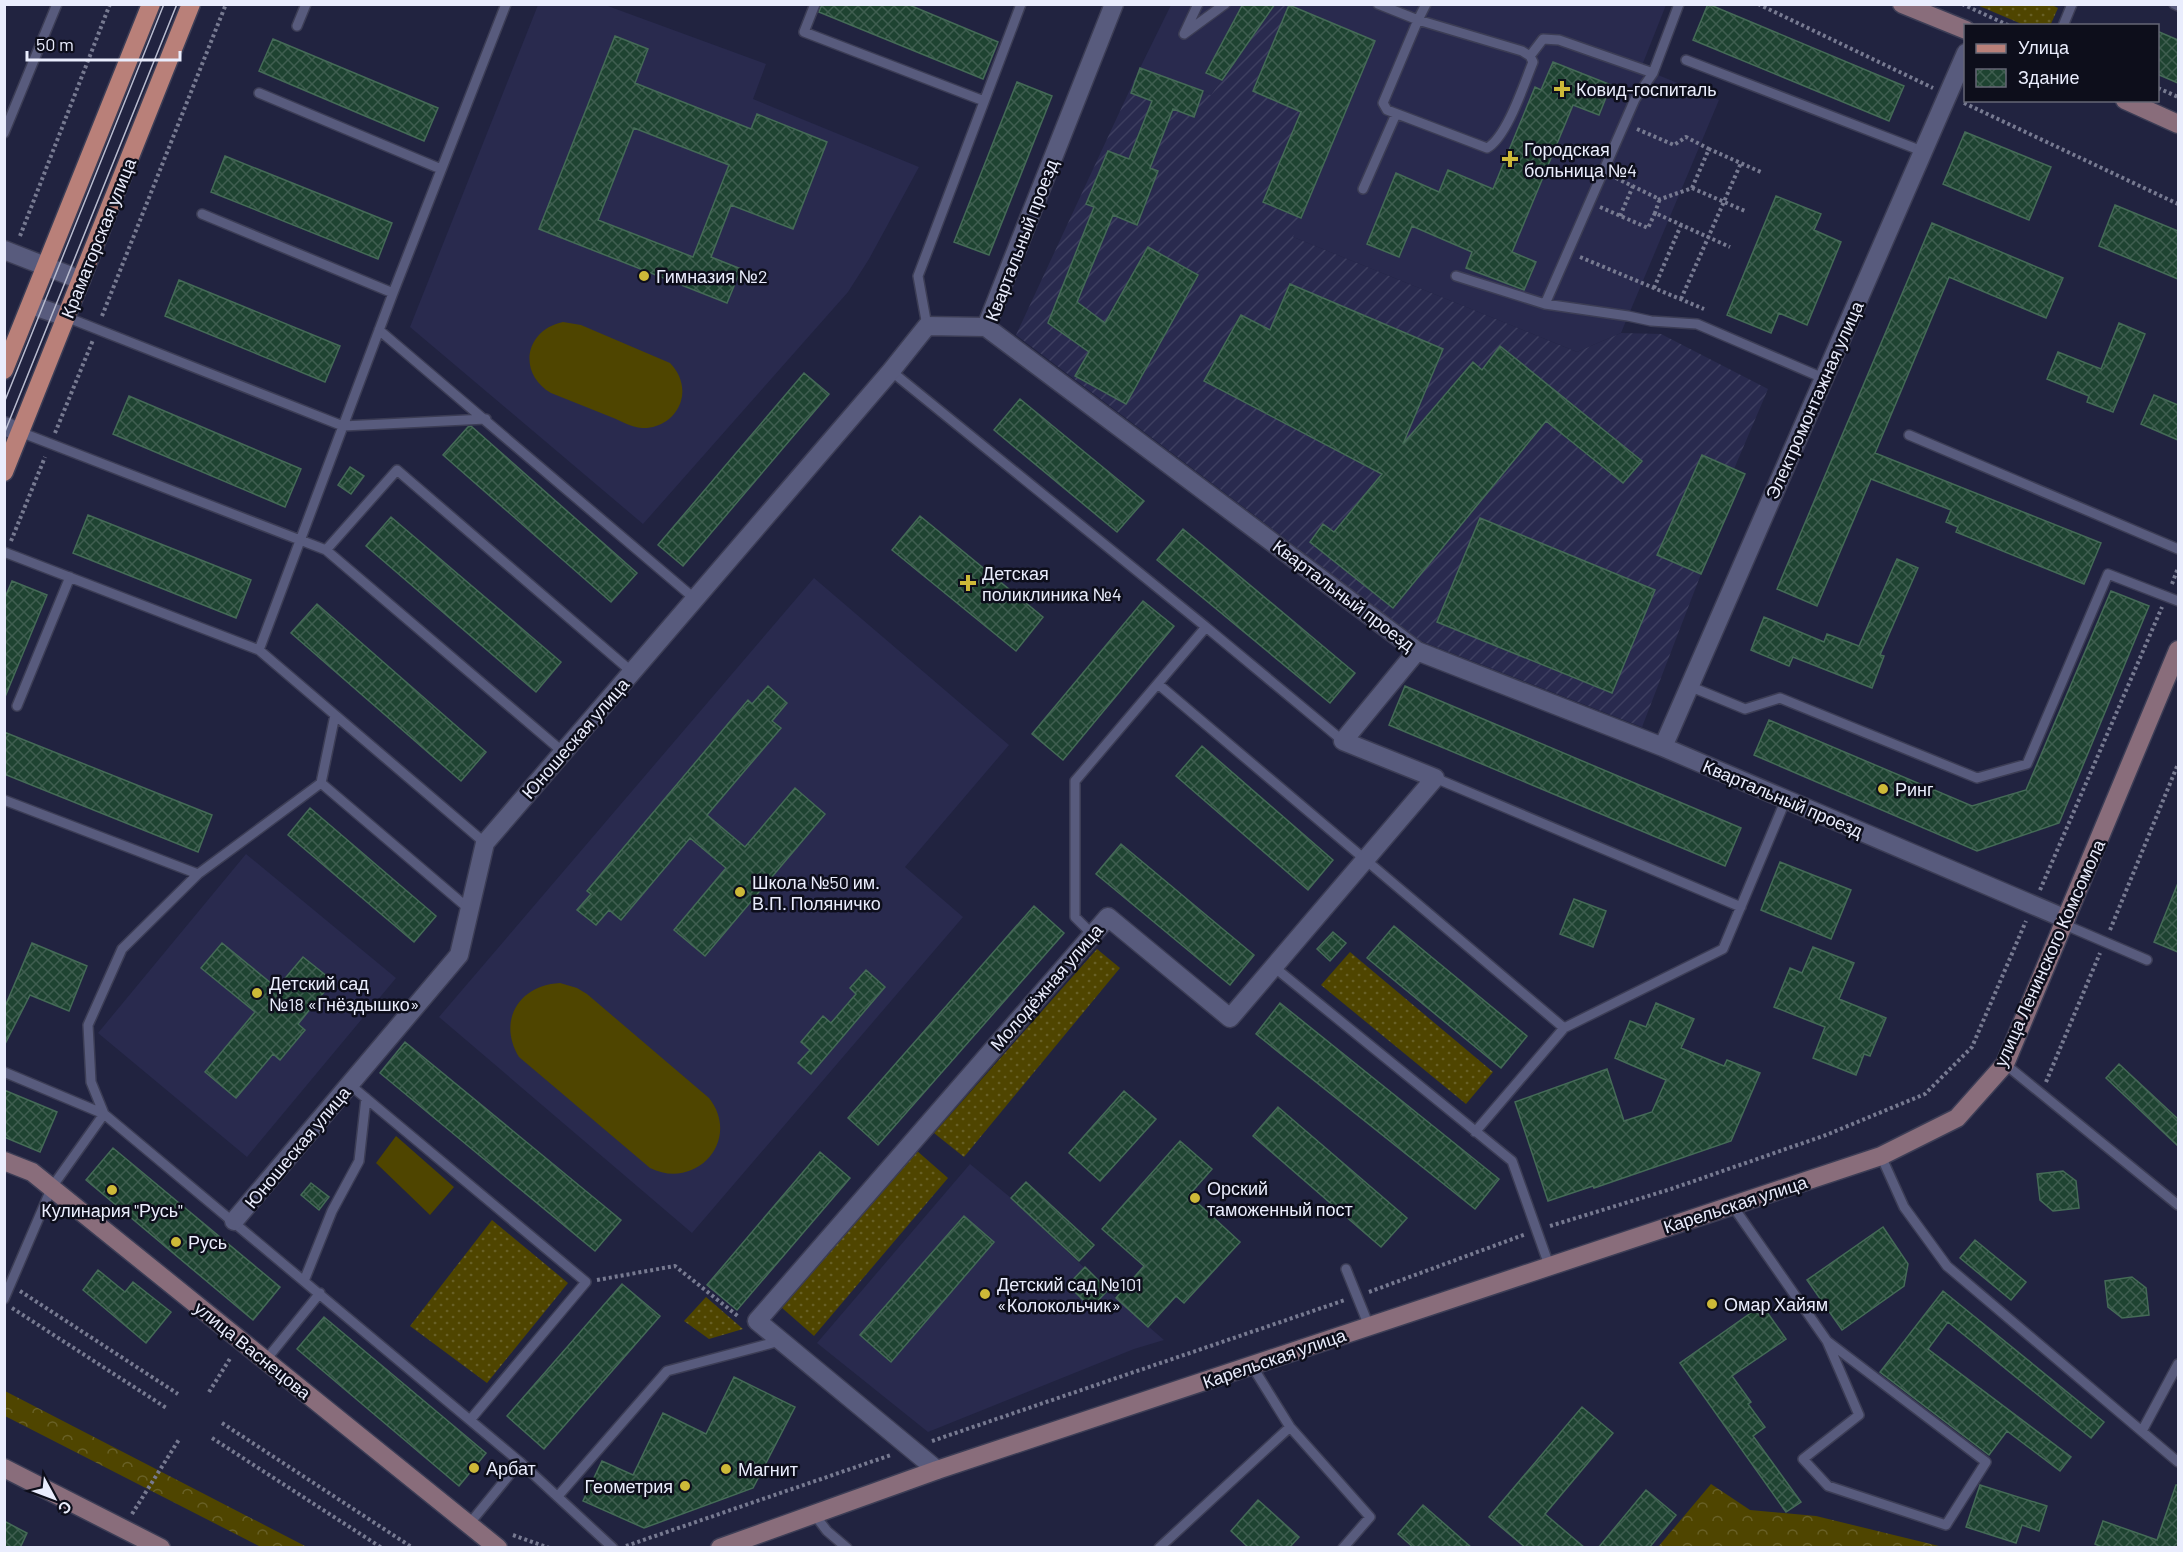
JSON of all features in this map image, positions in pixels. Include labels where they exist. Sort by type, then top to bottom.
[{"type":"main road","name":"Краматорская улица","points":[[4,370],[151,4]]},
{"type":"main road","name":"Краматорская улица","points":[[4,471],[12,429],[66,317],[191,4]]},
{"type":"street","name":"Квартальный проезд","points":[[1114,4],[986,327],[1417,651],[1663,747],[2065,922]]},
{"type":"street","points":[[1902,4],[1964,30]]},
{"type":"street","name":"Электромонтажная улица","points":[[1663,747],[1964,55]]},
{"type":"street","points":[[2130,102],[2178,123]]},
{"type":"street","points":[[9,251],[81,280]]},
{"type":"street","points":[[31,305],[66,317]]},
{"type":"street","points":[[927,326],[986,327]]},
{"type":"street","name":"Юношеская улица","points":[[234,1221],[459,955],[485,843],[891,371],[927,326]]},
{"type":"street","name":"улица Ленинского Комсомола","points":[[1830,1173],[1881,1156],[1957,1118],[2005,1064],[2178,650]]},
{"type":"street","points":[[1417,651],[1343,741],[1435,778]]},
{"type":"street","name":"Молодёжная улица","points":[[757,1321],[1108,917],[1230,1018],[1435,778]]},
{"type":"street","name":"улица Васнецова","points":[[4,1161],[33,1172],[265,1361],[470,1523],[498,1548]]},
{"type":"street","name":"Карельская улица","points":[[720,1548],[936,1470],[1830,1173]]},
{"type":"street","points":[[757,1321],[936,1470]]},
{"type":"street","points":[[4,1468],[161,1548]]},
{"type":"lane","points":[[4,133],[57,4]]},
{"type":"lane","points":[[297,26],[306,4]]},
{"type":"lane","points":[[259,650],[393,293],[506,4]]},
{"type":"lane","points":[[814,4],[804,32],[984,101]]},
{"type":"lane","points":[[927,326],[918,276],[1021,4]]},
{"type":"lane","points":[[1198,4],[1184,34],[1225,4]]},
{"type":"lane","points":[[1378,4],[1418,21],[1522,51],[1530,56],[1533,62],[1503,132],[1495,144],[1487,148],[1396,114],[1387,110],[1383,103],[1418,21],[1426,4]]},
{"type":"lane","points":[[1545,304],[1635,99],[1653,73],[1679,4]]},
{"type":"lane","points":[[2064,24],[2072,4]]},
{"type":"lane","points":[[2174,4],[2178,6]]},
{"type":"lane","points":[[1530,56],[1543,39],[1558,40],[1653,73]]},
{"type":"lane","points":[[1686,60],[1923,151]]},
{"type":"lane","points":[[259,93],[441,169]]},
{"type":"lane","points":[[1363,189],[1396,114]]},
{"type":"lane","points":[[202,214],[393,293]]},
{"type":"lane","points":[[1456,276],[1545,304],[1651,321],[1697,324],[1823,378]]},
{"type":"lane","points":[[66,317],[343,426],[486,419]]},
{"type":"lane","points":[[379,330],[486,419],[694,599]]},
{"type":"lane","points":[[891,371],[1343,741]]},
{"type":"lane","points":[[12,429],[326,550],[563,752]]},
{"type":"lane","points":[[1910,435],[2178,549]]},
{"type":"lane","points":[[326,550],[397,470],[632,672]]},
{"type":"lane","points":[[5,552],[259,650],[485,843]]},
{"type":"lane","points":[[1689,686],[1745,709],[1780,698],[1977,778],[2027,764],[2108,574],[2178,601]]},
{"type":"lane","points":[[17,706],[70,577]]},
{"type":"lane","points":[[1092,934],[1075,917],[1075,782],[1206,627]]},
{"type":"lane","points":[[1158,684],[1564,1028]]},
{"type":"lane","points":[[104,1114],[91,1082],[88,1025],[122,949],[198,874],[321,783],[335,715]]},
{"type":"lane","points":[[1435,778],[1741,907]]},
{"type":"lane","points":[[321,783],[469,909]]},
{"type":"lane","points":[[1475,1132],[1564,1028],[1723,949],[1786,799]]},
{"type":"lane","points":[[4,800],[198,874]]},
{"type":"lane","points":[[2065,922],[2147,960]]},
{"type":"lane","points":[[1274,967],[1512,1161],[1549,1265]]},
{"type":"lane","points":[[2005,1064],[2178,1204]]},
{"type":"lane","points":[[4,1072],[104,1114],[520,1462],[613,1548]]},
{"type":"lane","points":[[349,1084],[586,1282],[470,1420]]},
{"type":"lane","points":[[304,1281],[332,1211],[359,1161],[366,1098]]},
{"type":"lane","points":[[4,1299],[51,1187],[104,1114]]},
{"type":"lane","points":[[1881,1156],[1904,1207],[1947,1266],[2178,1461]]},
{"type":"lane","points":[[1732,1205],[1827,1341],[1858,1415],[1803,1458],[1828,1486],[1946,1525],[1986,1462],[1827,1341]]},
{"type":"lane","points":[[1346,1269],[1369,1326]]},
{"type":"lane","points":[[265,1361],[320,1293]]},
{"type":"lane","points":[[558,1496],[667,1371],[781,1341]]},
{"type":"lane","points":[[2142,1431],[2178,1364]]},
{"type":"lane","points":[[1252,1366],[1290,1426],[1370,1517],[1343,1548]]},
{"type":"lane","points":[[1159,1548],[1290,1426]]},
{"type":"lane","points":[[470,1523],[520,1462]]},
{"type":"lane","points":[[814,1514],[827,1531],[847,1548]]},
{"type":"path","points":[[9,251],[110,4]]},
{"type":"path","points":[[5,552],[97,330],[226,4]]},
{"type":"path","points":[[1758,4],[2178,204]]},
{"type":"path","points":[[1962,4],[2006,24]]},
{"type":"path","points":[[2159,89],[2178,97]]},
{"type":"path","points":[[1624,123],[1674,145],[1686,137],[1763,173]]},
{"type":"path","points":[[1692,188],[1709,149]]},
{"type":"path","points":[[1681,299],[1741,164]]},
{"type":"path","points":[[1603,172],[1658,200],[1692,188],[1745,211]]},
{"type":"path","points":[[1620,216],[1633,186]]},
{"type":"path","points":[[1590,202],[1648,228],[1658,200]]},
{"type":"path","points":[[1655,213],[1730,247]]},
{"type":"path","points":[[1654,288],[1682,225]]},
{"type":"path","points":[[1568,252],[1704,309]]},
{"type":"path","points":[[586,1282],[675,1266],[741,1318],[757,1321]]},
{"type":"path","points":[[10,1285],[178,1394]]},
{"type":"path","points":[[4,1304],[168,1409]]},
{"type":"path","points":[[209,1392],[242,1341]]},
{"type":"path","points":[[222,1423],[413,1548]]},
{"type":"path","points":[[123,1528],[180,1438]]},
{"type":"path","points":[[212,1438],[382,1548]]},
{"type":"shaded area","name":"Гимназия №2","points":[[538,5],[605,5],[766,64],[753,99],[919,167],[869,259],[848,292],[643,524],[410,327]]},
{"type":"shaded area","points":[[1171,5],[1275,5],[1211,95],[1140,68]]},
{"type":"shaded area","points":[[1275,5],[1289,5],[1375,41],[1293,237],[1577,352],[1621,333],[1661,334],[1768,389],[1734,469],[1745,474],[1701,574],[1642,727],[1421,641],[1016,335],[1140,68],[1211,95]]},
{"type":"shaded area","name":"Городская больница №4","points":[[1289,5],[1666,5],[1641,68],[1719,100],[1621,333],[1577,352],[1293,237]]},
{"type":"shaded area","name":"Школа №50 им. В.П. Поляничко","points":[[814,578],[1009,745],[905,867],[963,917],[692,1233],[439,1017]]},
{"type":"shaded area","name":"Детский сад №18 «Гнёздышко»","points":[[246,854],[396,978],[247,1157],[98,1033]]},
{"type":"shaded area","name":"Детский сад №101 «Колокольчик»","points":[[970,1164],[1011,1198],[1116,1298],[1164,1340],[1134,1349],[928,1432],[817,1343]]},
{"type":"green space","points":[[2050,4],[2058,8],[2051,24],[2022,24],[1977,5]]},
{"type":"green space","points":[[563,322],[581,325],[670,363],[682,385],[681,401],[675,413],[655,427],[638,427],[551,393],[540,385],[533,375],[530,353],[540,334]]},
{"type":"green space","points":[[1097,949],[1120,968],[964,1157],[934,1133]]},
{"type":"green space","points":[[1350,952],[1493,1072],[1466,1104],[1321,985]]},
{"type":"green space","points":[[560,983],[587,994],[709,1098],[718,1114],[720,1130],[717,1145],[698,1167],[683,1173],[667,1173],[650,1168],[519,1057],[510,1031],[511,1018],[516,1007],[533,990]]},
{"type":"green space","points":[[396,1136],[454,1187],[430,1215],[376,1163]]},
{"type":"green space","points":[[916,1150],[948,1178],[814,1336],[781,1307]]},
{"type":"green space","points":[[492,1220],[568,1283],[487,1383],[410,1326]]},
{"type":"green space","points":[[706,1297],[743,1329],[709,1339],[684,1321]]},
{"type":"green space","points":[[4,1391],[307,1547],[261,1547],[5,1416]]},
{"type":"green space","points":[[1711,1484],[1750,1510],[1816,1516],[1943,1547],[1658,1547]]},
{"type":"building","points":[[822,4],[907,4],[998,42],[983,79],[819,12]]},
{"type":"building","points":[[1243,4],[1275,4],[1222,80],[1206,73]]},
{"type":"building","points":[[1708,4],[1904,86],[1889,121],[1693,40]]},
{"type":"building","points":[[1289,5],[1375,41],[1301,218],[1263,202],[1301,112],[1253,91]]},
{"type":"building","points":[[2159,32],[2178,40],[2178,83],[2159,75]]},
{"type":"building","points":[[615,36],[648,49],[635,83],[751,129],[757,114],[827,142],[793,229],[731,205],[711,257],[741,269],[727,303],[539,229]],"holes":[[[634,128],[729,165],[693,257],[598,220]]]},
{"type":"building","points":[[273,39],[438,108],[424,141],[259,71]]},
{"type":"building","points":[[1553,62],[1611,85],[1599,115],[1573,105],[1512,252],[1536,262],[1524,290],[1466,268],[1472,252],[1412,226],[1399,257],[1367,244],[1396,173],[1439,192],[1448,170],[1493,189],[1535,87],[1541,90]]},
{"type":"building","points":[[1140,68],[1203,91],[1194,117],[1173,109],[1150,168],[1158,171],[1137,225],[1113,215],[1077,302],[1105,323],[1148,247],[1198,275],[1126,404],[1075,376],[1089,352],[1048,323],[1094,207],[1086,204],[1108,151],[1129,159],[1152,101],[1131,93]]},
{"type":"building","points":[[1017,82],[1052,96],[989,255],[954,242]]},
{"type":"building","points":[[1965,132],[2051,167],[2029,220],[1943,184]]},
{"type":"building","points":[[225,156],[392,223],[378,259],[211,192]]},
{"type":"building","points":[[1776,196],[1821,214],[1814,230],[1841,242],[1807,325],[1779,313],[1771,333],[1727,315]]},
{"type":"building","points":[[2115,205],[2178,231],[2178,279],[2099,246]]},
{"type":"building","points":[[1932,223],[2063,278],[2046,318],[1949,277],[1875,453],[2101,543],[2084,584],[1956,532],[1958,527],[1946,522],[1951,510],[1871,479],[1817,606],[1777,589]]},
{"type":"building","points":[[179,280],[340,346],[325,382],[165,316]]},
{"type":"building","points":[[1290,284],[1443,349],[1403,444],[1473,362],[1482,370],[1500,346],[1642,461],[1623,483],[1546,421],[1393,608],[1310,542],[1323,524],[1334,532],[1382,474],[1204,381],[1241,315],[1270,330]]},
{"type":"building","points":[[2119,323],[2145,334],[2113,412],[2087,402],[2089,396],[2047,379],[2058,352],[2101,369]]},
{"type":"building","points":[[804,373],[829,394],[683,566],[658,545]]},
{"type":"building","points":[[2154,395],[2178,405],[2178,440],[2141,424]]},
{"type":"building","points":[[129,396],[301,469],[285,507],[113,434]]},
{"type":"building","points":[[1020,399],[1144,501],[1117,532],[994,430]]},
{"type":"building","points":[[471,426],[637,573],[611,602],[443,455]]},
{"type":"building","points":[[1702,455],[1745,474],[1701,574],[1657,555]]},
{"type":"building","points":[[350,467],[364,476],[351,494],[338,485]]},
{"type":"building","points":[[88,515],[251,580],[236,618],[73,553]]},
{"type":"building","name":"Детская поликлиника №4","points":[[920,516],[1043,617],[1016,651],[892,550]]},
{"type":"building","points":[[391,517],[561,662],[536,692],[366,546]]},
{"type":"building","points":[[1480,518],[1655,590],[1612,693],[1437,622]]},
{"type":"building","points":[[1183,529],[1355,673],[1330,703],[1157,560]]},
{"type":"building","points":[[1897,559],[1918,568],[1880,655],[1884,656],[1872,688],[1793,657],[1789,666],[1751,650],[1764,617],[1824,642],[1827,634],[1859,646]]},
{"type":"building","points":[[12,581],[47,595],[5,697],[4,600]]},
{"type":"building","points":[[2111,591],[2149,606],[2059,823],[1977,851],[1754,755],[1769,720],[1972,806],[2026,790]]},
{"type":"building","points":[[1143,601],[1174,626],[1063,760],[1032,734]]},
{"type":"building","points":[[317,604],[486,752],[461,781],[291,633]]},
{"type":"building","points":[[768,686],[787,703],[772,721],[781,728],[707,815],[745,847],[795,788],[825,814],[705,956],[674,930],[726,868],[690,838],[621,920],[609,910],[596,925],[577,910],[591,894],[587,891],[748,700],[752,704]]},
{"type":"building","points":[[1405,686],[1741,828],[1725,866],[1389,725]]},
{"type":"building","points":[[4,732],[212,815],[198,852],[4,774]]},
{"type":"building","points":[[1202,746],[1333,860],[1308,890],[1176,776]]},
{"type":"building","points":[[310,808],[436,916],[414,942],[288,835]]},
{"type":"building","points":[[1121,844],[1254,955],[1230,985],[1096,874]]},
{"type":"building","points":[[1780,862],[1851,890],[1831,939],[1761,910]]},
{"type":"building","points":[[2178,883],[2178,952],[2154,942]]},
{"type":"building","points":[[1574,899],[1606,911],[1593,947],[1560,934]]},
{"type":"building","points":[[1034,906],[1064,933],[878,1145],[848,1118]]},
{"type":"building","points":[[1394,926],[1527,1036],[1501,1068],[1367,958]]},
{"type":"building","points":[[1333,932],[1346,943],[1330,961],[1317,949]]},
{"type":"building","points":[[32,943],[87,966],[69,1011],[30,995],[4,1046],[4,1009]]},
{"type":"building","points":[[222,943],[277,988],[303,957],[333,981],[298,1024],[305,1030],[280,1060],[273,1054],[236,1098],[205,1072],[255,1012],[201,968]]},
{"type":"building","points":[[1813,947],[1854,963],[1839,999],[1886,1018],[1870,1056],[1864,1054],[1856,1075],[1813,1058],[1825,1027],[1774,1007],[1790,968],[1802,973]]},
{"type":"building","points":[[866,970],[885,987],[811,1074],[798,1063],[810,1050],[801,1042],[823,1016],[831,1023],[856,994],[850,988]]},
{"type":"building","points":[[1280,1003],[1499,1179],[1475,1209],[1256,1034]]},
{"type":"building","points":[[1656,1003],[1694,1019],[1681,1048],[1724,1066],[1727,1060],[1760,1073],[1731,1141],[1594,1188],[1593,1186],[1548,1201],[1515,1102],[1607,1069],[1624,1121],[1652,1112],[1666,1080],[1615,1058],[1630,1021],[1646,1027]]},
{"type":"building","points":[[405,1042],[621,1220],[595,1251],[380,1073]]},
{"type":"building","points":[[2119,1064],[2178,1119],[2178,1146],[2106,1078]]},
{"type":"building","points":[[4,1090],[57,1112],[40,1152],[4,1137]]},
{"type":"building","points":[[1124,1091],[1156,1119],[1100,1181],[1069,1153]]},
{"type":"building","points":[[1278,1107],[1407,1218],[1381,1247],[1253,1136]]},
{"type":"building","points":[[1180,1141],[1212,1169],[1189,1195],[1240,1242],[1184,1303],[1176,1296],[1148,1327],[1116,1298],[1144,1266],[1102,1229]]},
{"type":"building","points":[[113,1148],[280,1287],[253,1320],[86,1180]]},
{"type":"building","points":[[820,1152],[850,1178],[737,1310],[707,1285]]},
{"type":"building","points":[[2063,1171],[2076,1181],[2079,1208],[2053,1211],[2040,1200],[2037,1174]]},
{"type":"building","points":[[1026,1182],[1094,1245],[1079,1261],[1011,1198]]},
{"type":"building","points":[[311,1183],[329,1197],[319,1210],[301,1195]]},
{"type":"building","points":[[964,1216],[994,1242],[891,1362],[860,1335]]},
{"type":"building","points":[[1883,1227],[1908,1264],[1904,1286],[1842,1330],[1807,1280]]},
{"type":"building","points":[[1975,1240],[2026,1282],[2011,1300],[1960,1258]]},
{"type":"building","points":[[1085,1267],[1108,1290],[1091,1308],[1068,1285]]},
{"type":"building","points":[[98,1270],[125,1292],[133,1282],[171,1312],[146,1343],[83,1290]]},
{"type":"building","points":[[2132,1277],[2146,1288],[2149,1315],[2122,1318],[2108,1307],[2105,1281]]},
{"type":"building","points":[[622,1284],[660,1316],[544,1449],[507,1416]]},
{"type":"building","points":[[1943,1291],[2104,1422],[2091,1438],[1948,1322],[1928,1349],[2071,1457],[2060,1471],[2007,1431],[1989,1455],[1880,1372]]},
{"type":"building","points":[[1762,1305],[1786,1339],[1732,1376],[1751,1402],[1748,1404],[1765,1427],[1753,1436],[1801,1502],[1786,1512],[1680,1363]]},
{"type":"building","points":[[324,1317],[486,1453],[459,1486],[297,1349]]},
{"type":"building","points":[[734,1377],[795,1407],[753,1488],[644,1528],[583,1501],[602,1461],[633,1475],[663,1413],[706,1434]]},
{"type":"building","points":[[1582,1407],[1613,1433],[1545,1514],[1585,1548],[1526,1548],[1489,1517]]},
{"type":"building","points":[[1980,1485],[2047,1506],[2039,1531],[2022,1525],[2016,1543],[1966,1527]]},
{"type":"building","points":[[2176,1485],[2178,1485],[2178,1548],[2104,1548],[2095,1544],[2103,1521],[2157,1540]]},
{"type":"building","points":[[1646,1490],[1676,1515],[1649,1548],[1598,1548]]},
{"type":"building","points":[[1258,1500],[1299,1537],[1289,1548],[1249,1548],[1231,1531]]},
{"type":"building","points":[[1423,1505],[1472,1548],[1414,1548],[1398,1534]]},
{"type":"building","points":[[4,1521],[27,1533],[20,1548],[4,1548]]},
{"type":"tram line","points":[[4,403],[164,4]]},
{"type":"tram line","points":[[4,434],[177,4]]},
{"type":"place","name":"Ковид-госпиталь","points":[[1562,89]]},
{"type":"place","name":"Городская больница №4","points":[[1510,159]]},
{"type":"place","name":"Гимназия №2","points":[[644,276]]},
{"type":"place","name":"Детская поликлиника №4","points":[[968,583]]},
{"type":"place","name":"Ринг","points":[[1883,789]]},
{"type":"place","name":"Школа №50 им. В.П. Поляничко","points":[[740,892]]},
{"type":"place","name":"Детский сад №18 «Гнёздышко»","points":[[257,993]]},
{"type":"place","name":"Кулинария \"Русь\"","points":[[112,1190]]},
{"type":"place","name":"Орский таможенный пост","points":[[1195,1198]]},
{"type":"place","name":"Русь","points":[[176,1242]]},
{"type":"place","name":"Детский сад №101 «Колокольчик»","points":[[985,1294]]},
{"type":"place","name":"Омар Хайям","points":[[1712,1304]]},
{"type":"place","name":"Арбат","points":[[474,1468]]},
{"type":"place","name":"Магнит","points":[[726,1469]]},
{"type":"place","name":"Геометрия","points":[[685,1486]]}]
